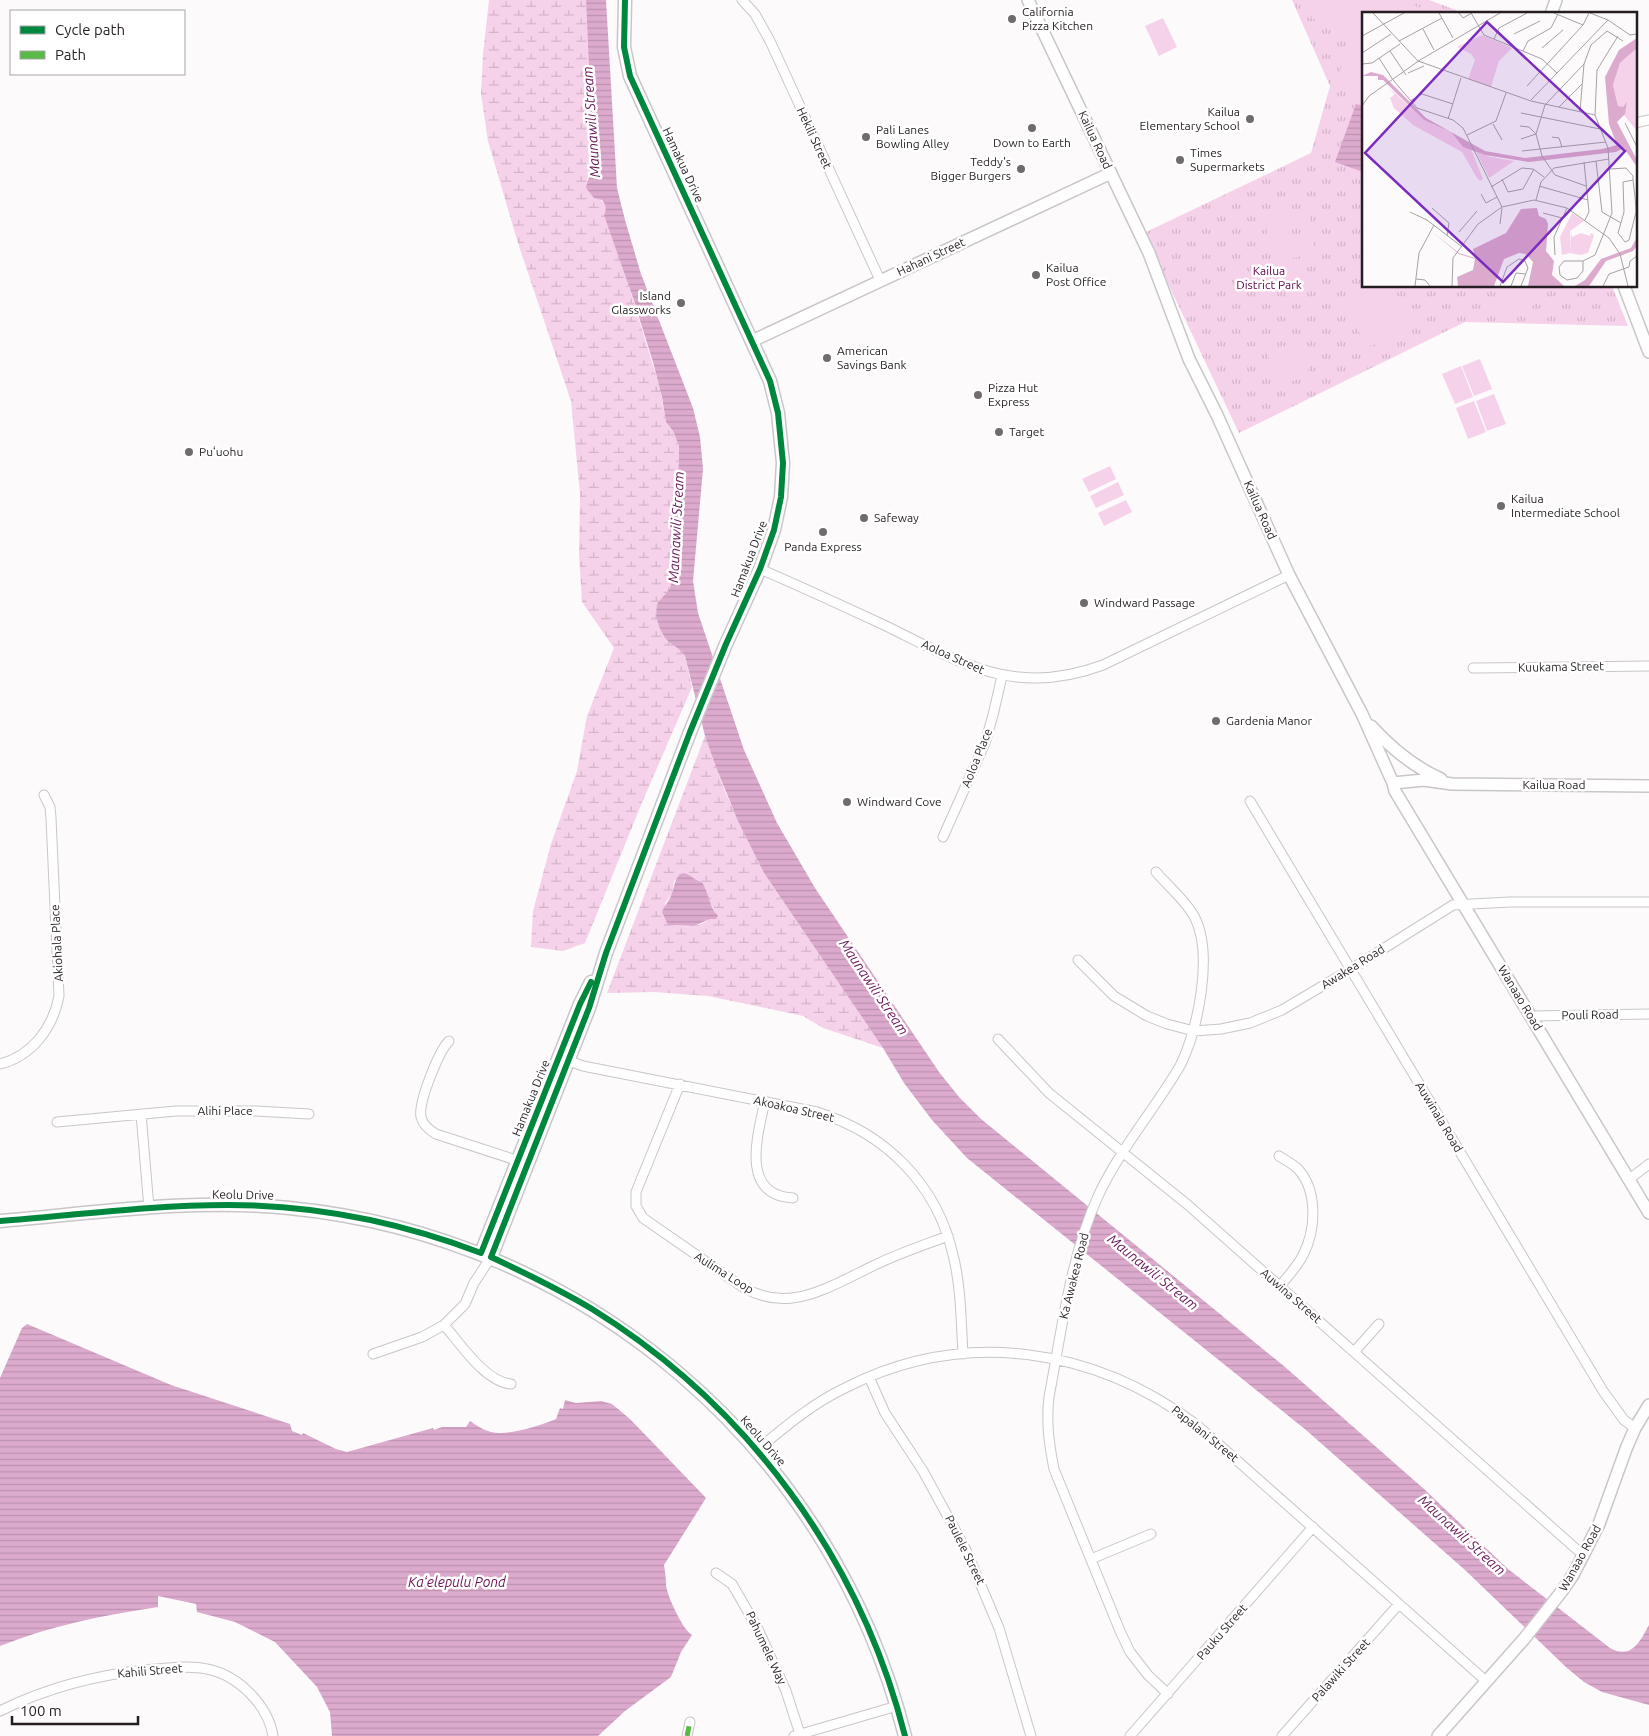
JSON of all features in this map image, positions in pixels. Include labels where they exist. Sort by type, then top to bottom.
[{"type":"main road","name":"Hamakua Drive","points":[[486,1255],[564,1059],[580,1004],[606,954],[690,732],[769,546],[778,514],[784,463],[781,430],[774,397],[764,365],[630,76],[624,47],[625,0]]},
{"type":"main road","name":"Keolu Drive","points":[[0,1221],[150,1208],[229,1205],[316,1210],[373,1220],[430,1235],[486,1255],[566,1293],[641,1342],[704,1394],[757,1450],[807,1515],[844,1577],[871,1635],[897,1706],[905,1736]]},
{"type":"street","name":"Hekili Street","points":[[742,0],[755,14],[770,41],[880,280]]},
{"type":"street","name":"Kailua Road","points":[[1028,0],[1149,253],[1189,359],[1217,415],[1289,575],[1362,714],[1394,783],[1424,780],[1452,784],[1649,786]]},
{"type":"street","points":[[1552,12],[1556,0]]},
{"type":"street","points":[[1636,123],[1649,120]]},
{"type":"street","name":"Hahani Street","points":[[752,341],[1111,173]]},
{"type":"street","points":[[1625,288],[1649,352]]},
{"type":"street","name":"Aoloa Street","points":[[760,569],[824,596],[964,664],[1002,676],[1026,679],[1076,674],[1089,670],[1190,624],[1289,575]]},
{"type":"street","name":"Kuukama Street","points":[[1473,668],[1649,666]]},
{"type":"street","name":"Aoloa Place","points":[[943,837],[985,743],[1002,676]]},
{"type":"street","points":[[1362,714],[1385,742],[1416,766],[1452,784]]},
{"type":"street","name":"Wanaao Road","points":[[1394,783],[1395,791],[1462,904],[1649,1213]]},
{"type":"street","name":"Akiohala Place","points":[[0,1064],[20,1056],[41,1038],[51,1022],[59,996],[50,812],[44,795]]},
{"type":"street","name":"Auwinala Road","points":[[1250,801],[1603,1391],[1624,1420],[1635,1428]]},
{"type":"street","name":"Ka Awakea Road","points":[[1156,872],[1193,916],[1203,943],[1204,959],[1194,1031],[1180,1066],[1123,1152],[1098,1196],[1078,1250],[1056,1359],[1047,1416],[1054,1469],[1120,1631],[1130,1652],[1143,1669],[1168,1694]]},
{"type":"street","name":"Awakea Road","points":[[1078,960],[1114,996],[1127,1005],[1160,1021],[1194,1031],[1239,1026],[1261,1020],[1282,1010],[1453,905],[1649,902]]},
{"type":"street","name":"Pouli Road","points":[[1531,1016],[1649,1014]]},
{"type":"street","name":"Auwina Street","points":[[998,1039],[1049,1093],[1188,1205],[1583,1555]]},
{"type":"street","points":[[449,1041],[439,1055],[421,1106],[421,1116],[425,1125],[436,1134],[523,1162]]},
{"type":"street","name":"Akoakoa Street","points":[[564,1059],[583,1066],[802,1108],[832,1116],[859,1129],[884,1145],[906,1166],[925,1189],[940,1214],[948,1236],[956,1270],[963,1354]]},
{"type":"street","name":"Aulima Loop","points":[[680,1084],[636,1192],[636,1206],[643,1218],[744,1288],[770,1298],[799,1297],[817,1291],[902,1252],[948,1236]]},
{"type":"street","points":[[765,1101],[755,1148],[758,1172],[769,1190],[780,1196],[793,1198]]},
{"type":"street","name":"Alihi Place","points":[[58,1122],[176,1111],[229,1110],[309,1114]]},
{"type":"street","points":[[141,1114],[150,1208]]},
{"type":"street","points":[[1278,1156],[1297,1168],[1303,1176],[1311,1197],[1313,1211],[1312,1229],[1307,1247],[1296,1268],[1280,1286]]},
{"type":"street","points":[[1628,1180],[1649,1164]]},
{"type":"street","name":"Hamakua Drive","points":[[373,1354],[422,1337],[444,1324],[464,1304],[486,1255]]},
{"type":"street","points":[[444,1324],[489,1374],[498,1381],[512,1384]]},
{"type":"street","points":[[1354,1352],[1380,1324]]},
{"type":"street","name":"Papalani Street","points":[[757,1450],[811,1407],[846,1387],[904,1364],[963,1354],[1006,1353],[1056,1359],[1107,1374],[1163,1401],[1197,1425],[1486,1681]]},
{"type":"street","name":"Paulele Street","points":[[869,1377],[892,1424],[923,1471],[965,1548],[999,1628],[1031,1736]]},
{"type":"street","name":"Wanaao Road","points":[[1438,1736],[1524,1639],[1562,1591],[1599,1524],[1635,1428],[1649,1405]]},
{"type":"street","name":"Pauku Street","points":[[1130,1736],[1313,1527]]},
{"type":"street","points":[[1091,1559],[1151,1534]]},
{"type":"street","name":"Pahumele Way","points":[[716,1572],[732,1584],[758,1629],[786,1691],[797,1735]]},
{"type":"street","name":"Palawiki Street","points":[[1282,1736],[1399,1604]]},
{"type":"street","name":"Kahili Street","points":[[0,1711],[49,1690],[91,1678],[165,1668],[206,1669],[222,1673],[238,1683],[254,1697],[264,1713],[273,1736]]},
{"type":"street","points":[[797,1735],[897,1706]]},
{"type":"street","points":[[687,1736],[690,1722]]},
{"type":"green space","points":[[489,0],[586,0],[593,162],[593,170],[587,179],[597,197],[605,204],[660,388],[666,422],[673,431],[679,446],[679,463],[670,522],[671,585],[656,609],[658,622],[671,643],[679,648],[685,656],[692,687],[641,805],[585,943],[563,951],[531,947],[533,911],[551,844],[577,771],[587,716],[614,648],[582,602],[579,555],[580,494],[571,401],[517,240],[488,141],[481,94]]},
{"type":"green space","name":"Kailua District Park","points":[[1292,0],[1429,0],[1456,10],[1456,12],[1362,12],[1362,288],[1613,288],[1628,326],[1465,322],[1239,433],[1144,233],[1311,153],[1330,86]]},
{"type":"green space","points":[[1317,0],[1399,0],[1432,12],[1362,12],[1362,37],[1311,18]]},
{"type":"green space","points":[[1163,18],[1177,47],[1159,56],[1145,26]]},
{"type":"green space","points":[[1352,37],[1362,41],[1362,89],[1337,80]]},
{"type":"green space","points":[[1303,206],[1311,206],[1313,211],[1310,218],[1314,249],[1298,257],[1283,258],[1277,256],[1269,247],[1267,219],[1272,214],[1298,211]],"holes":[[[1297,216],[1306,219],[1307,233],[1299,239],[1288,239],[1284,228],[1287,219]]]},
{"type":"green space","points":[[1499,288],[1532,288],[1535,300],[1530,312],[1499,313]]},
{"type":"green space","points":[[1378,289],[1393,294],[1404,303],[1410,315],[1411,331],[1365,348],[1349,304],[1357,295]]},
{"type":"green space","points":[[1284,346],[1300,351],[1304,355],[1308,364],[1308,376],[1277,386],[1268,354]]},
{"type":"green space","points":[[1480,359],[1492,389],[1474,396],[1462,366]]},
{"type":"green space","points":[[1461,366],[1473,397],[1455,404],[1442,374]]},
{"type":"green space","points":[[1494,394],[1506,424],[1487,431],[1476,401]]},
{"type":"green space","points":[[1474,401],[1486,432],[1468,439],[1456,408]]},
{"type":"green space","points":[[1110,466],[1116,479],[1089,492],[1082,479]]},
{"type":"green space","points":[[1118,482],[1124,495],[1096,508],[1090,496]]},
{"type":"green space","points":[[1126,500],[1132,512],[1104,526],[1098,513]]},
{"type":"green space","points":[[705,736],[726,794],[764,873],[883,1048],[823,1028],[803,1016],[708,996],[654,992],[607,993]],"holes":[[[685,873],[702,882],[715,913],[699,925],[668,925],[665,903],[672,894],[674,881]]]},
{"type":"water","name":"Maunawili Stream","points":[[586,0],[606,0],[617,188],[641,274],[693,408],[700,437],[703,469],[693,581],[698,613],[744,750],[777,823],[815,888],[939,1072],[959,1097],[981,1119],[1285,1367],[1424,1489],[1508,1569],[1610,1648],[1624,1652],[1630,1650],[1639,1642],[1649,1625],[1649,1705],[1602,1692],[1584,1682],[1465,1570],[1306,1430],[967,1158],[932,1120],[904,1083],[883,1048],[764,873],[738,821],[716,767],[705,736],[685,656],[664,637],[657,619],[657,605],[671,585],[670,522],[679,463],[679,446],[673,431],[666,422],[653,362],[604,215],[606,211],[605,205],[602,200],[594,198],[586,188],[593,162]]},
{"type":"water","points":[[1356,104],[1362,106],[1362,172],[1335,162]]},
{"type":"water","points":[[685,873],[702,882],[718,916],[716,919],[710,919],[694,926],[668,925],[662,912],[671,896],[677,879],[680,874]]},
{"type":"water","name":"Kaʻelepulu Pond","points":[[27,1324],[171,1385],[290,1424],[292,1431],[302,1435],[303,1433],[336,1449],[347,1452],[433,1428],[434,1430],[442,1427],[466,1427],[470,1421],[482,1429],[491,1432],[506,1433],[524,1430],[556,1419],[560,1408],[563,1409],[565,1400],[576,1403],[601,1401],[612,1404],[630,1419],[706,1498],[664,1565],[669,1597],[680,1620],[692,1635],[681,1652],[671,1677],[625,1711],[598,1736],[332,1736],[330,1712],[317,1687],[275,1642],[235,1622],[197,1612],[196,1604],[158,1596],[158,1607],[78,1622],[0,1646],[0,1378],[22,1328]]},
{"type":"marked path","points":[[687,1736],[690,1722]]},
{"type":"cycle path","points":[[625,0],[624,47],[630,76],[770,381],[778,413],[783,463],[781,497],[774,530],[760,569],[726,644],[690,732],[606,953],[589,1008],[491,1257],[580,1302],[648,1348],[700,1391],[747,1439],[790,1492],[827,1548],[859,1608],[885,1670],[905,1736]]},
{"type":"cycle path","points":[[0,1221],[200,1205],[293,1208],[357,1217],[388,1224],[420,1232],[481,1253],[580,1004],[591,982]]},
{"type":"place","name":"California Pizza Kitchen","points":[[1012,19]]},
{"type":"place","name":"Kailua Elementary School","points":[[1250,119]]},
{"type":"place","name":"Down to Earth","points":[[1032,128]]},
{"type":"place","name":"Pali Lanes Bowling Alley","points":[[866,137]]},
{"type":"place","name":"Times Supermarkets","points":[[1180,160]]},
{"type":"place","name":"Teddy's Bigger Burgers","points":[[1021,169]]},
{"type":"place","name":"Kailua Post Office","points":[[1036,275]]},
{"type":"place","name":"Island Glassworks","points":[[681,303]]},
{"type":"place","name":"American Savings Bank","points":[[827,358]]},
{"type":"place","name":"Pizza Hut Express","points":[[978,395]]},
{"type":"place","name":"Target","points":[[999,432]]},
{"type":"place","name":"Puʻuohu","points":[[189,452]]},
{"type":"place","name":"Kailua Intermediate School","points":[[1501,506]]},
{"type":"place","name":"Safeway","points":[[864,518]]},
{"type":"place","name":"Panda Express","points":[[823,532]]},
{"type":"place","name":"Windward Passage","points":[[1084,603]]},
{"type":"place","name":"Gardenia Manor","points":[[1216,721]]},
{"type":"place","name":"Windward Cove","points":[[847,802]]}]
